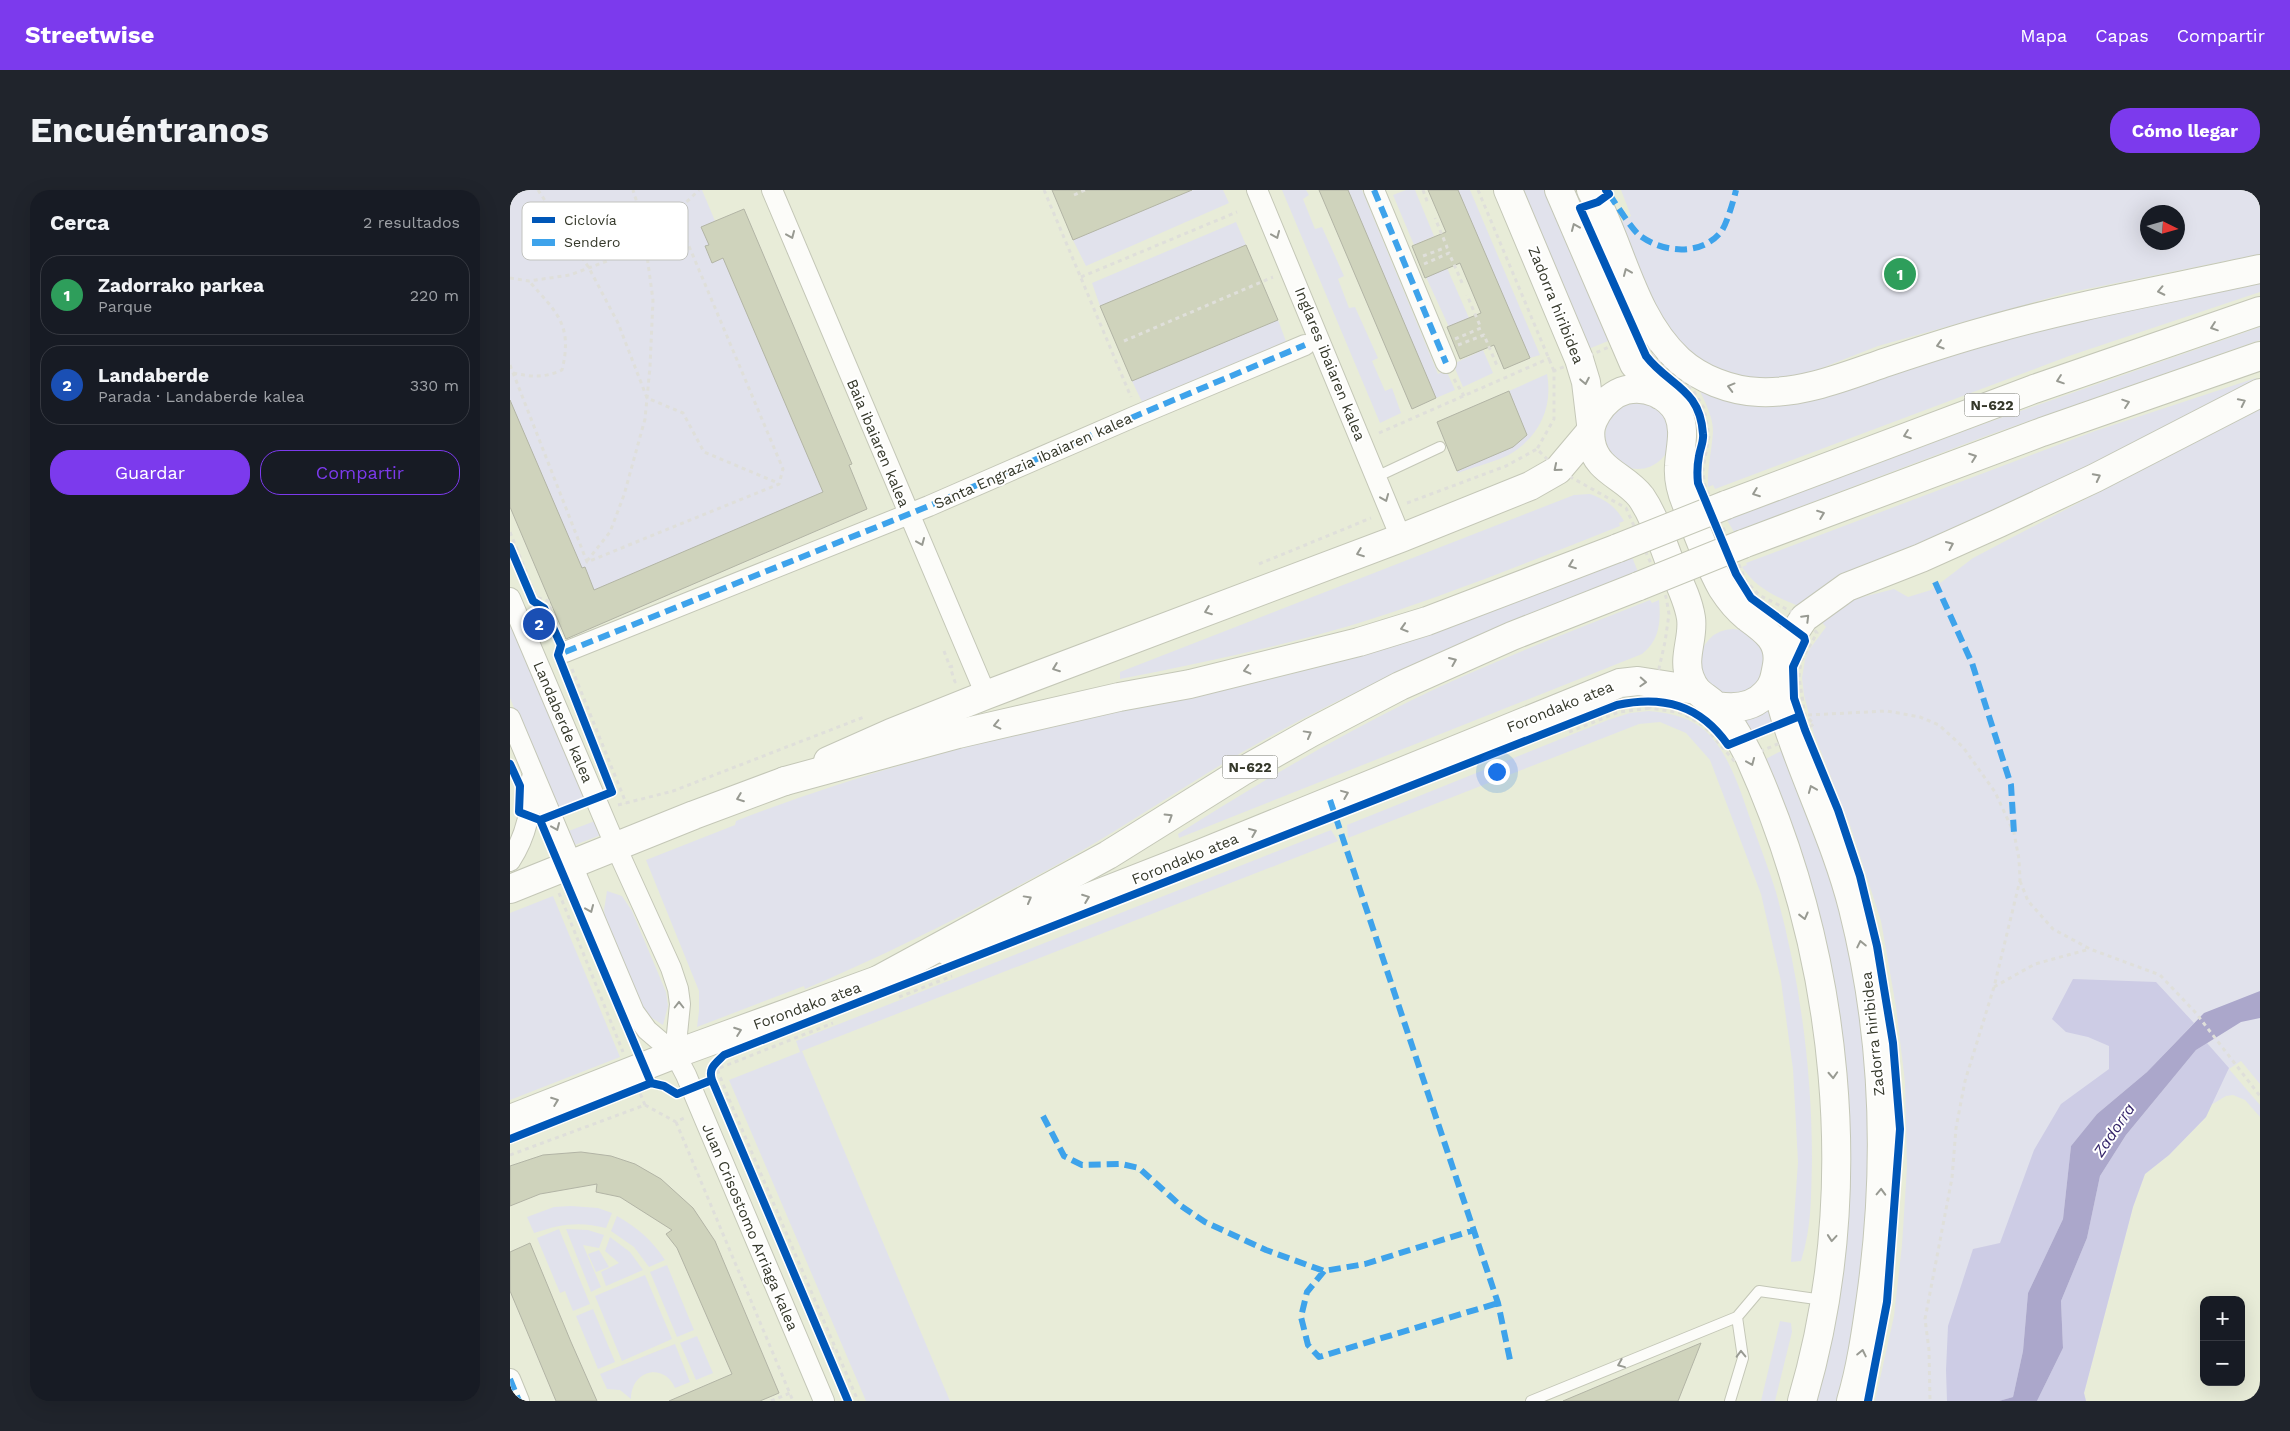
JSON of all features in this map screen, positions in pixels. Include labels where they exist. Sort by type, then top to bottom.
[{"type":"main road","name":"Zadorra hiribidea","points":[[1508,190],[1579,358],[1586,382],[1593,450],[1600,464],[1630,485],[1640,497],[1649,512],[1682,590],[1691,620],[1686,667],[1706,698]]},
{"type":"main road","points":[[1559,190],[1634,364],[1660,394]]},
{"type":"main road","points":[[1591,190],[1649,323],[1664,345],[1679,360],[1696,372],[1718,383],[1758,392],[1812,386],[1987,330],[2068,310],[2260,269]]},
{"type":"main road","name":"N-622","points":[[785,781],[958,734],[1119,697],[1190,684],[1359,642],[1428,621],[1726,505],[2025,392],[2260,311]]},
{"type":"main road","name":"N-622","points":[[885,990],[1241,772],[1400,686],[1512,636],[1743,544],[1977,456],[2260,356]]},
{"type":"main road","points":[[510,889],[785,781],[891,733],[986,695],[1401,538],[1530,486],[1558,470],[1590,428],[1600,408],[1618,392],[1630,388],[1644,389],[1660,394]]},
{"type":"main road","name":"Forondako atea","points":[[510,1119],[636,1072],[675,1054],[885,990],[1202,853],[1620,683],[1638,681],[1706,698],[1729,708],[1752,704],[1768,692],[1776,668],[1795,630],[1804,618],[1847,587],[1921,558],[2095,478],[2260,393]]},
{"type":"main road","name":"Zadorra hiribidea","points":[[1660,394],[1670,402],[1682,425],[1683,438],[1679,468],[1680,484],[1684,500],[1721,586],[1744,615],[1770,634],[1776,668],[1797,718],[1852,907],[1870,989],[1880,1068],[1882,1149],[1879,1241],[1866,1334],[1851,1401]]},
{"type":"main road","points":[[1706,698],[1738,751],[1776,824],[1799,894],[1819,976],[1833,1070],[1836,1173],[1832,1241],[1812,1368],[1802,1401]]},
{"type":"street","name":"Baia ibaiaren kalea","points":[[772,190],[986,695]]},
{"type":"street","name":"Inglares ibaiaren kalea","points":[[1257,190],[1401,538]]},
{"type":"street","points":[[1374,190],[1442,353]]},
{"type":"street","name":"Santa Engrazia ibaiaren kalea","points":[[563,649],[909,514],[1138,414],[1305,345]]},
{"type":"street","name":"Landaberde kalea","points":[[510,598],[616,847]]},
{"type":"street","points":[[510,718],[638,1019],[647,1030],[675,1054]]},
{"type":"street","points":[[510,861],[518,848],[530,816],[532,770]]},
{"type":"street","points":[[616,847],[671,968],[678,989],[680,1004],[675,1054]]},
{"type":"street","name":"Juan Crisostomo Arriaga kalea","points":[[675,1054],[824,1401]]},
{"type":"street","points":[[510,1379],[519,1401]]},
{"type":"lane","points":[[1376,477],[1440,447]]},
{"type":"lane","points":[[1531,1401],[1737,1317],[1759,1291],[1824,1300]]},
{"type":"lane","points":[[1730,1401],[1743,1358],[1737,1317]]},
{"type":"path","points":[[538,190],[546,202]]},
{"type":"path","points":[[633,190],[637,202]]},
{"type":"path","points":[[685,202],[697,190]]},
{"type":"path","points":[[1044,190],[1138,414]]},
{"type":"path","points":[[1074,195],[1085,190]]},
{"type":"path","points":[[1423,190],[1428,204]]},
{"type":"path","points":[[1478,190],[1554,371]]},
{"type":"path","points":[[1080,277],[1237,212]]},
{"type":"path","points":[[1406,267],[1447,247],[1435,218]]},
{"type":"path","points":[[688,243],[783,469],[779,484]]},
{"type":"path","points":[[1406,267],[1449,254],[1463,285]]},
{"type":"path","points":[[584,260],[618,323],[647,398],[683,413],[704,452],[779,484]]},
{"type":"path","points":[[510,278],[529,281],[570,275],[609,260]]},
{"type":"path","points":[[587,562],[610,532],[624,495],[647,398],[653,300],[647,260]]},
{"type":"path","points":[[1124,340],[1276,276]]},
{"type":"path","points":[[513,373],[536,377],[550,375],[562,370],[566,356],[566,332],[555,311],[529,281]]},
{"type":"path","points":[[1442,353],[1481,328],[1467,295]]},
{"type":"path","points":[[1632,326],[1646,356],[1656,368],[1679,384],[1697,406],[1704,435],[1697,469],[1698,484],[1736,574],[1751,598],[1766,608]]},
{"type":"path","points":[[1442,353],[1484,335],[1498,368]]},
{"type":"path","points":[[1377,434],[1550,358]]},
{"type":"path","points":[[510,365],[587,562]]},
{"type":"path","points":[[587,562],[779,484]]},
{"type":"path","points":[[510,532],[536,597],[548,602],[564,643],[563,649]]},
{"type":"path","points":[[510,547],[533,601],[544,608],[563,649],[626,803]]},
{"type":"path","points":[[1795,630],[1804,636],[1805,641],[1797,655],[1792,680],[1794,698],[1797,718],[1809,739]]},
{"type":"path","points":[[565,672],[612,792],[596,798]]},
{"type":"path","points":[[1644,700],[1659,700],[1684,707],[1717,729],[1728,745],[1738,751],[1738,772]]},
{"type":"path","points":[[1562,730],[1617,704],[1630,702]]},
{"type":"path","points":[[1562,730],[1619,712],[1650,708]]},
{"type":"path","points":[[1797,718],[1886,711],[1920,717],[1939,725],[1963,747],[1994,792],[2014,833],[2019,859],[2020,880],[1994,987],[1965,1081],[1956,1128],[1952,1178],[1925,1319],[1930,1401]]},
{"type":"path","points":[[2020,880],[2028,901],[2053,929],[2090,949],[2160,975],[2195,1012],[2260,1096]]},
{"type":"path","points":[[550,894],[558,891],[636,1072],[645,1105],[676,1122],[793,1401]]},
{"type":"path","points":[[1994,987],[2035,964],[2090,949]]},
{"type":"path","points":[[885,990],[958,974]]},
{"type":"path","points":[[808,1306],[725,1100],[717,1070],[838,1022]]},
{"type":"path","points":[[724,1055],[712,1066],[710,1073],[725,1100],[858,1401]]},
{"type":"path","points":[[629,1092],[651,1083],[636,1072]]},
{"type":"path","points":[[676,1122],[725,1100]]},
{"type":"path","points":[[510,1155],[645,1105]]},
{"type":"path","points":[[816,1324],[819,1333]]},
{"type":"path","points":[[823,1342],[830,1359]]},
{"type":"path","points":[[771,1401],[790,1393]]},
{"type":"shaded area","points":[[510,190],[702,190],[715,221],[701,227],[709,245],[705,246],[712,263],[723,258],[823,492],[594,590],[585,568],[582,568],[510,400]]},
{"type":"shaded area","points":[[1192,190],[1223,190],[1229,203],[1086,266],[1073,240]]},
{"type":"shaded area","points":[[1282,190],[1306,190],[1309,195],[1303,199],[1315,229],[1322,227],[1344,276],[1338,279],[1349,308],[1355,307],[1378,358],[1372,361],[1385,391],[1392,388],[1401,413],[1380,423]]},
{"type":"shaded area","points":[[1348,190],[1362,190],[1438,374],[1446,370],[1455,390],[1436,398]]},
{"type":"shaded area","points":[[1406,190],[1415,190],[1434,236],[1414,245],[1393,195]]},
{"type":"shaded area","points":[[1458,190],[1470,190],[1540,355],[1530,358]]},
{"type":"shaded area","points":[[1518,190],[1550,190],[1613,339],[1586,350]]},
{"type":"shaded area","points":[[1621,190],[2260,190],[2260,254],[2067,293],[1878,346],[1786,382],[1760,383],[1701,364],[1669,335],[1615,225],[1631,216]]},
{"type":"shaded area","points":[[1236,222],[1246,245],[1100,306],[1092,283]]},
{"type":"shaded area","points":[[1447,268],[1469,318],[1449,327],[1426,277]]},
{"type":"shaded area","points":[[2260,278],[2260,292],[2069,356],[1715,489],[1713,485],[1708,487],[1713,426],[1699,389],[1754,405],[1786,405],[1810,401],[1933,356]]},
{"type":"shaded area","points":[[1278,320],[1287,344],[1144,406],[1132,381]]},
{"type":"shaded area","points":[[2260,327],[2260,340],[1986,436],[1734,532],[1727,520],[1978,426]]},
{"type":"shaded area","points":[[1483,350],[1493,373],[1463,387],[1453,364]]},
{"type":"shaded area","points":[[1547,374],[1548,398],[1546,409],[1537,429],[1530,438],[1507,456],[1458,473],[1457,471],[1513,447],[1527,435],[1509,391]]},
{"type":"shaded area","points":[[2256,378],[2256,386],[1799,606],[1767,591],[1753,580],[1742,567],[1747,565],[1746,563],[2095,431]]},
{"type":"shaded area","points":[[1644,403],[1662,412],[1669,423],[1671,436],[1669,449],[1662,460],[1651,467],[1632,469],[1614,460],[1607,449],[1605,430],[1614,412],[1625,405]]},
{"type":"shaded area","points":[[2260,408],[2260,1084],[2241,1061],[2229,1069],[2260,1105],[2260,1117],[2245,1100],[2233,1095],[2226,1096],[2211,1105],[2206,1117],[2169,1155],[2145,1174],[2133,1207],[2084,1393],[2086,1401],[1875,1401],[1894,1316],[1902,1245],[1907,1167],[1905,1082],[1896,1007],[1881,921],[1851,828],[1814,734],[1804,695],[1802,678],[1805,660],[1809,650],[1826,627],[1820,620],[1847,601],[1894,589],[1908,597],[1931,590],[1973,558]]},
{"type":"shaded area","points":[[1590,494],[1614,507],[1624,521],[1619,523],[1620,526],[1452,591],[1349,626],[1235,655],[1120,679],[1120,672],[1574,495]]},
{"type":"shaded area","points":[[1632,557],[1638,572],[1447,651],[1307,717],[1239,754],[1078,853],[943,925],[805,989],[804,986],[697,1027],[699,991],[646,860],[735,825],[736,821],[818,791],[901,765],[1027,732],[1238,687],[1342,661],[1450,625]]},
{"type":"shaded area","points":[[1650,600],[1652,603],[1659,600],[1658,630],[1653,643],[1642,654],[1179,838],[1178,834],[1264,781],[1322,747],[1412,700],[1500,660]]},
{"type":"shaded area","points":[[510,621],[585,798],[557,810],[510,698]]},
{"type":"shaded area","points":[[1733,629],[1745,632],[1756,639],[1763,650],[1766,662],[1763,674],[1756,685],[1745,692],[1733,695],[1721,692],[1710,685],[1703,674],[1700,662],[1703,650],[1710,639],[1721,632]]},
{"type":"shaded area","points":[[1772,707],[1776,723],[1748,734],[1740,722],[1756,717]]},
{"type":"shaded area","points":[[1649,711],[1670,714],[1690,721],[1702,728],[1720,748],[1733,773],[1776,892],[1798,991],[1810,1092],[1811,1198],[1807,1236],[1801,1261],[1791,1262],[1798,1162],[1793,1069],[1781,981],[1761,894],[1710,760],[1686,733],[1660,722],[1639,724],[1348,838],[1347,825],[1608,720],[1630,713]]},
{"type":"shaded area","points":[[1785,749],[1816,824],[1857,967],[1874,1139],[1866,1280],[1841,1401],[1810,1401],[1844,1124],[1760,762]]},
{"type":"shaded area","points":[[595,821],[601,835],[572,846],[566,832]]},
{"type":"shaded area","points":[[1331,830],[1338,841],[802,1051],[950,1401],[866,1401],[729,1080],[800,1052],[796,1041]]},
{"type":"shaded area","points":[[607,891],[622,896],[632,911],[666,992],[668,1006],[663,1025],[652,1018],[640,1005],[606,924],[604,910]]},
{"type":"shaded area","points":[[553,896],[620,1057],[510,1100],[510,913]]},
{"type":"shaded area","points":[[2073,979],[2156,982],[2194,1023],[2147,1072],[2097,1114],[2071,1146],[2063,1219],[2028,1293],[2023,1351],[2013,1397],[1999,1401],[1947,1401],[1948,1326],[1973,1249],[2000,1243],[2034,1150],[2061,1104],[2109,1069],[2109,1046],[2088,1037],[2066,1032],[2052,1019]]},
{"type":"shaded area","points":[[2207,1043],[2229,1068],[2206,1117],[2169,1155],[2145,1174],[2133,1207],[2084,1393],[2086,1401],[2037,1401],[2063,1348],[2061,1301],[2087,1238],[2100,1176],[2126,1135],[2196,1050]]},
{"type":"shaded area","points":[[554,1207],[598,1208],[612,1213],[606,1228],[570,1224],[534,1233],[527,1217]]},
{"type":"shaded area","points":[[617,1216],[644,1235],[665,1260],[649,1267],[634,1247],[611,1231]]},
{"type":"shaded area","points":[[559,1229],[590,1304],[573,1311],[565,1291],[560,1293],[537,1238]]},
{"type":"shaded area","points":[[566,1229],[588,1230],[604,1235],[599,1248],[583,1245],[601,1287],[591,1292]]},
{"type":"shaded area","points":[[610,1237],[630,1252],[643,1270],[606,1286],[601,1272],[619,1263],[605,1251]]},
{"type":"shaded area","points":[[599,1250],[609,1267],[596,1272],[588,1254]]},
{"type":"shaded area","points":[[667,1265],[694,1330],[677,1337],[650,1272]]},
{"type":"shaded area","points":[[645,1275],[672,1339],[622,1361],[595,1296]]},
{"type":"shaded area","points":[[593,1309],[615,1362],[598,1369],[576,1316]]},
{"type":"shaded area","points":[[1780,1321],[1791,1323],[1792,1332],[1775,1401],[1761,1401]]},
{"type":"shaded area","points":[[697,1336],[713,1373],[696,1380],[680,1343]]},
{"type":"shaded area","points":[[675,1344],[690,1382],[675,1388],[670,1380],[656,1372],[642,1376],[636,1381],[632,1389],[631,1399],[620,1390],[607,1389],[600,1374]]},
{"type":"water","name":"Zadorra","points":[[2260,991],[2260,1018],[2241,1022],[2196,1050],[2126,1135],[2100,1176],[2087,1238],[2061,1301],[2063,1348],[2037,1401],[1999,1401],[2013,1397],[2023,1351],[2028,1293],[2063,1219],[2071,1146],[2097,1114],[2147,1072],[2204,1013]]},
{"type":"building","points":[[1052,190],[1192,190],[1073,240]]},
{"type":"building","points":[[1319,190],[1348,190],[1436,398],[1412,409]]},
{"type":"building","points":[[1428,190],[1458,190],[1530,358],[1504,369],[1494,345],[1460,359],[1447,327],[1481,313],[1460,263],[1425,278],[1412,246],[1446,232]]},
{"type":"building","points":[[744,209],[852,464],[849,465],[867,509],[566,639],[510,507],[510,400],[582,568],[585,567],[594,590],[823,492],[723,258],[712,263],[705,246],[709,245],[701,227]]},
{"type":"building","points":[[1246,245],[1278,320],[1132,381],[1100,306]]},
{"type":"building","points":[[1509,391],[1527,435],[1513,447],[1457,471],[1437,422]]},
{"type":"building","points":[[581,1152],[611,1156],[635,1164],[661,1179],[693,1208],[715,1241],[779,1393],[760,1401],[669,1401],[732,1374],[677,1248],[666,1234],[672,1230],[620,1197],[596,1192],[597,1184],[540,1194],[510,1206],[510,1166],[543,1155]]},
{"type":"building","points":[[530,1243],[597,1401],[556,1401],[510,1291],[510,1252]]},
{"type":"building","points":[[1701,1343],[1678,1401],[1563,1401]]},
{"type":"marked path","points":[[1374,190],[1446,363]]},
{"type":"marked path","points":[[1609,194],[1639,235],[1648,241],[1669,248],[1691,249],[1702,246],[1720,233],[1732,206],[1736,190]]},
{"type":"marked path","points":[[565,652],[929,506],[1305,345]]},
{"type":"marked path","points":[[1935,582],[1972,663],[2011,785],[2014,833]]},
{"type":"marked path","points":[[1330,800],[1498,1303],[1510,1360]]},
{"type":"marked path","points":[[1043,1116],[1064,1156],[1082,1165],[1121,1164],[1139,1168],[1181,1206],[1205,1222],[1266,1250],[1324,1271],[1365,1264],[1474,1230]]},
{"type":"marked path","points":[[1324,1271],[1307,1292],[1301,1317],[1308,1345],[1319,1357],[1498,1303]]},
{"type":"marked path","points":[[510,1379],[519,1401]]},
{"type":"cycle path","points":[[1606,190],[1609,194],[1598,202],[1580,208],[1646,356],[1690,397],[1696,407],[1701,419],[1703,437],[1698,463],[1698,483],[1736,574],[1751,598],[1804,637],[1805,641],[1793,667],[1794,698],[1838,810],[1860,876],[1877,946],[1893,1043],[1900,1129],[1887,1302],[1868,1401]]},
{"type":"cycle path","points":[[510,547],[533,601],[544,608],[561,645],[558,655],[612,792],[540,820],[519,812],[520,786],[510,764]]},
{"type":"cycle path","points":[[510,1139],[651,1083],[664,1086],[677,1094],[712,1080],[712,1069],[724,1055],[1617,705],[1650,701],[1679,706],[1705,720],[1728,745],[1800,716]]},
{"type":"cycle path","points":[[540,820],[651,1083]]},
{"type":"cycle path","points":[[712,1080],[848,1401]]},
{"type":"place","name":"Zadorrako parkea","points":[[1900,274]]},
{"type":"place","name":"Landaberde","points":[[539,624]]}]
